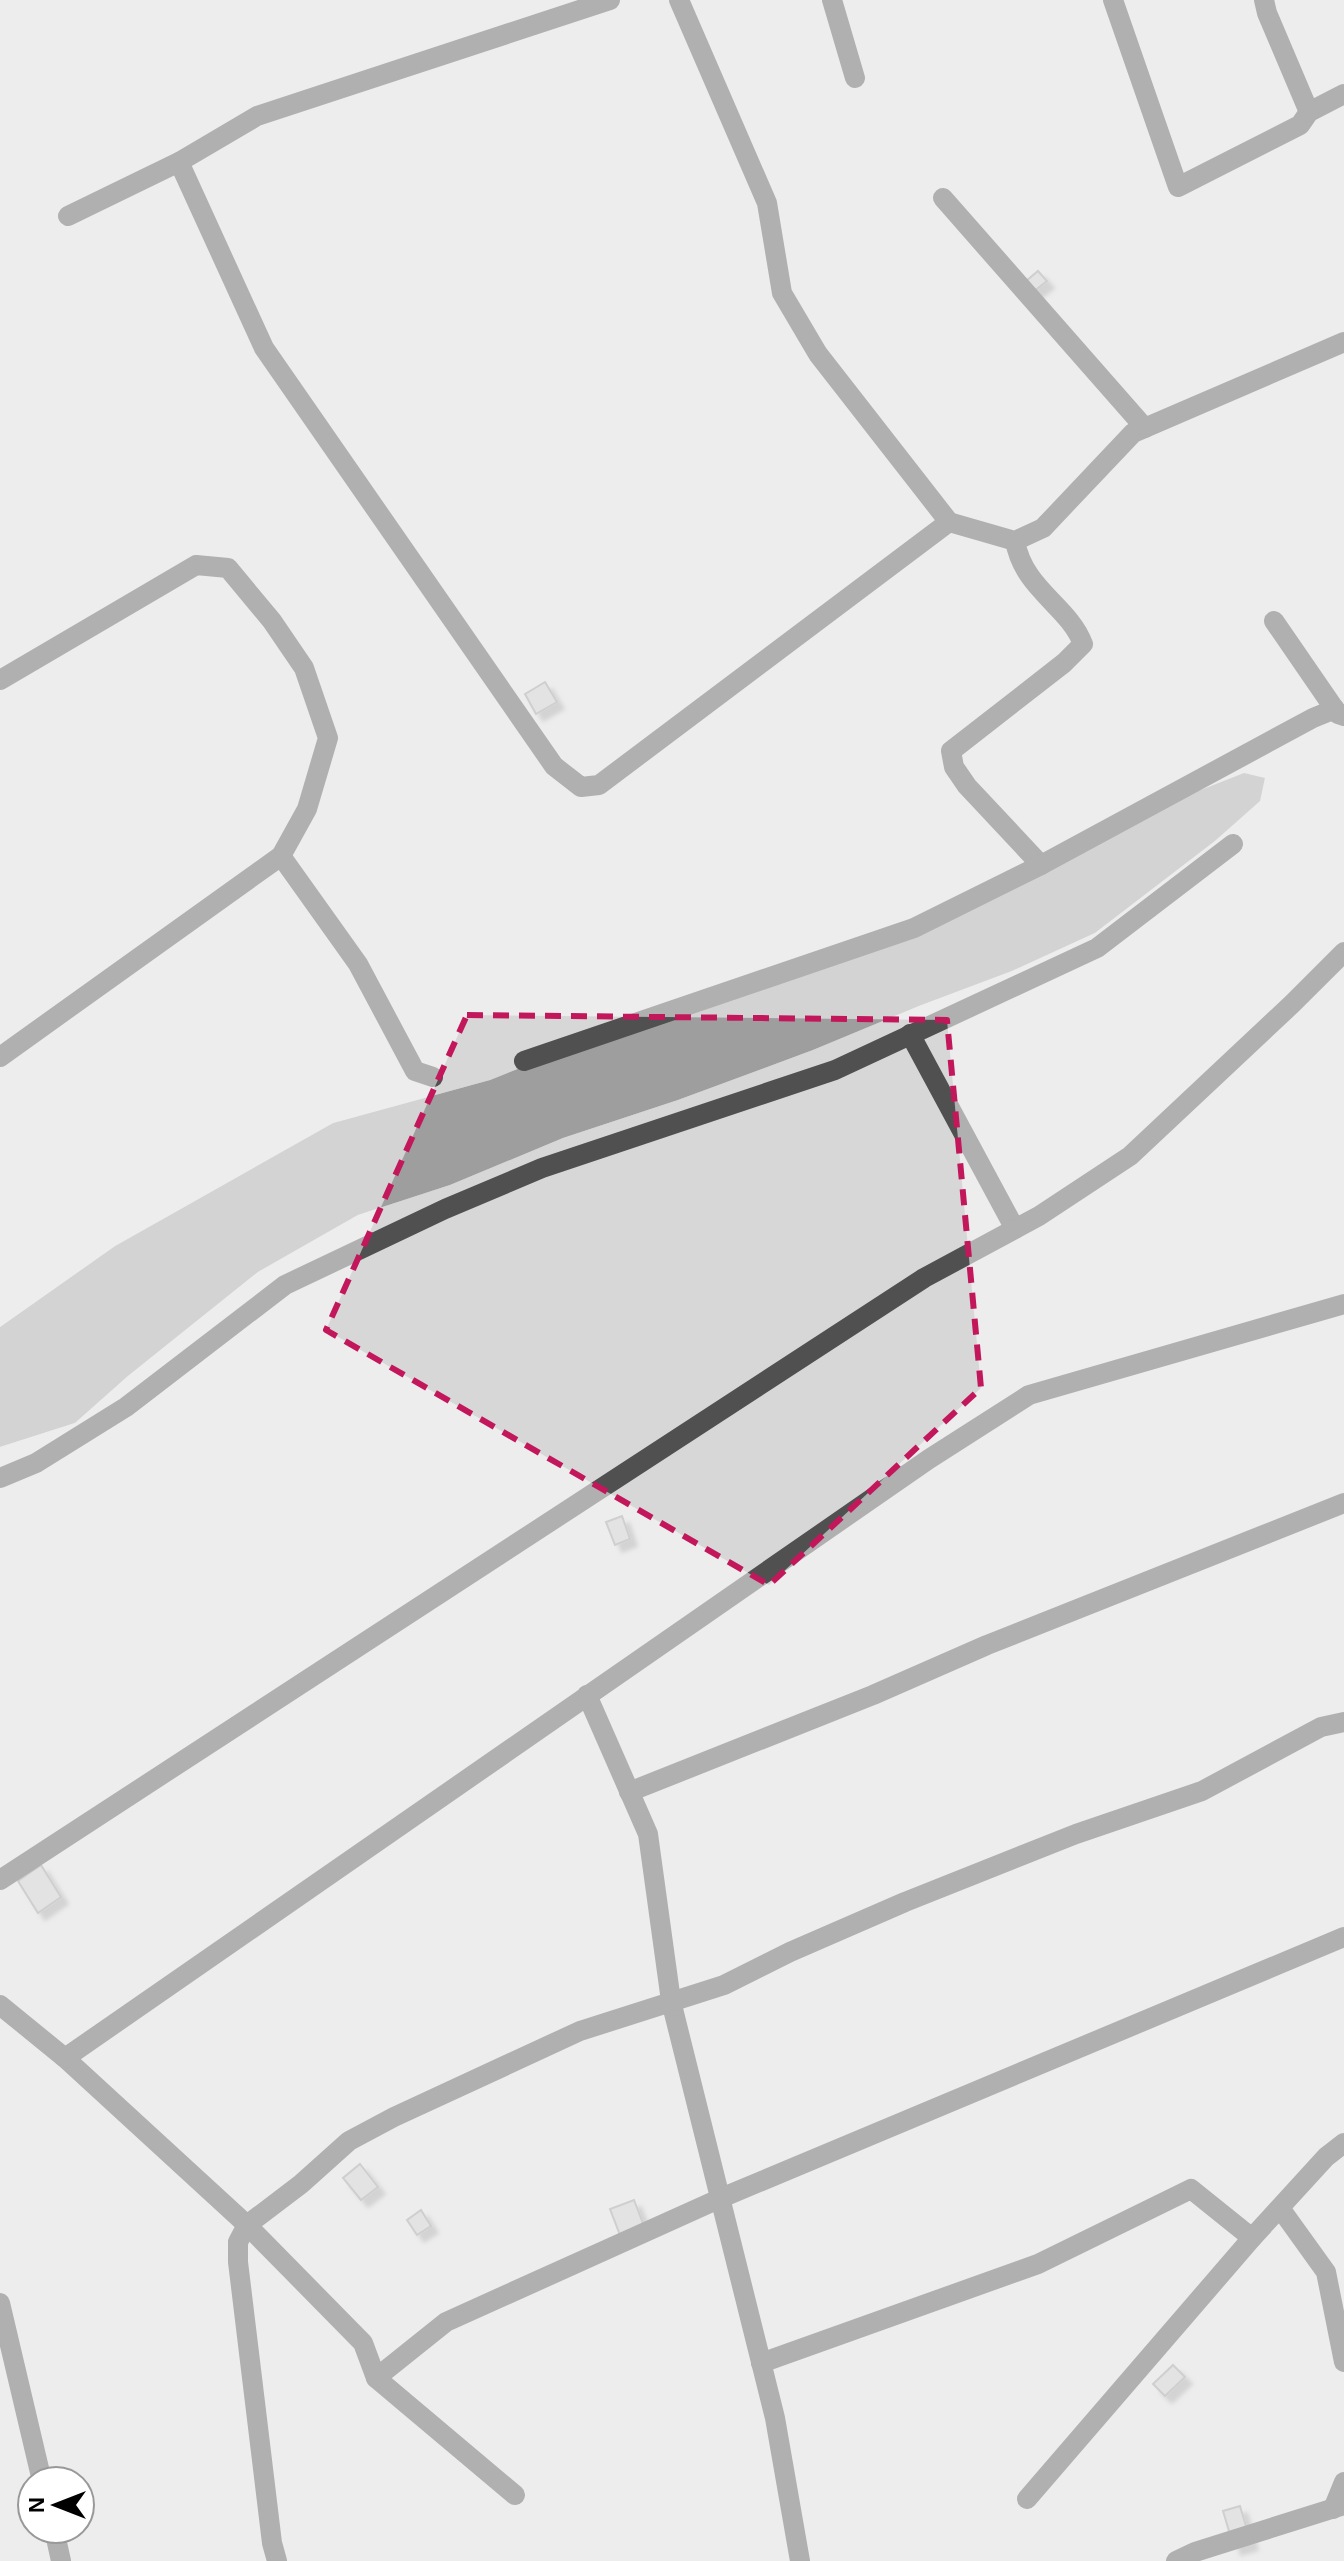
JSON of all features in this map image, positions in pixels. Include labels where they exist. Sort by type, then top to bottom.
[{"type":"lane","points":[[68,216],[179,162],[257,116],[610,0]]},
{"type":"lane","points":[[679,0],[767,203],[782,293],[818,354],[949,522],[1015,541],[1043,528],[1133,433],[1344,342]]},
{"type":"lane","points":[[832,0],[855,78]]},
{"type":"lane","points":[[1113,0],[1178,187],[1300,125],[1309,112],[1344,94]]},
{"type":"lane","points":[[1264,0],[1309,112]]},
{"type":"lane","points":[[179,162],[264,348],[554,766],[581,787],[599,785],[949,522]]},
{"type":"lane","points":[[943,198],[1145,428]]},
{"type":"lane","points":[[1015,541],[1017,553],[1037,588],[1077,629],[1083,644],[1064,663],[951,751],[954,767],[967,786],[1041,865]]},
{"type":"lane","points":[[0,680],[196,565],[228,568],[272,621],[304,668],[328,738],[307,809],[281,856],[0,1057]]},
{"type":"lane","points":[[524,1061],[914,928],[1041,865],[1313,718],[1339,712],[1274,621]]},
{"type":"lane","points":[[0,1478],[36,1463],[126,1407],[285,1285],[445,1209],[542,1168],[835,1070],[1097,948],[1233,844]]},
{"type":"lane","points":[[281,856],[358,964],[415,1071],[433,1077]]},
{"type":"lane","points":[[0,1880],[924,1278],[1039,1216],[1130,1156],[1344,952]]},
{"type":"lane","points":[[910,1034],[1015,1229]]},
{"type":"lane","points":[[65,2058],[929,1459],[1029,1395],[1344,1304]]},
{"type":"lane","points":[[629,1792],[1344,1503]]},
{"type":"lane","points":[[587,1695],[648,1834],[671,2001],[775,2418],[800,2561]]},
{"type":"lane","points":[[277,2561],[272,2543],[238,2242],[247,2225],[301,2184],[349,2141],[580,2031],[724,1985],[790,1952],[905,1902],[1076,1834],[1202,1791],[1321,1727],[1344,1722]]},
{"type":"lane","points":[[376,2378],[446,2322],[721,2198],[1344,1937]]},
{"type":"lane","points":[[0,2005],[65,2058],[247,2225],[363,2343],[376,2378],[515,2495]]},
{"type":"lane","points":[[1027,2499],[1252,2238],[1326,2157],[1344,2143]]},
{"type":"lane","points":[[761,2363],[1038,2264],[1191,2189],[1252,2238]]},
{"type":"lane","points":[[1280,2208],[1326,2272],[1344,2362]]},
{"type":"lane","points":[[0,2303],[38,2465]]},
{"type":"lane","points":[[1176,2561],[1196,2557],[1339,2507],[1344,2482]]},
{"type":"highlighted area","points":[[467,1015],[947,1020],[981,1388],[769,1585],[326,1330]]},
{"type":"shaded area","points":[[0,0],[1344,0],[1344,2561],[0,2561],[0,1447],[75,1423],[128,1376],[258,1272],[358,1215],[450,1185],[563,1138],[813,1050],[1012,971],[1095,933],[1215,841],[1259,801],[1265,778],[1029,878],[490,1080],[333,1123],[115,1246],[0,1327]]},
{"type":"shaded area","points":[[1244,773],[1265,778],[1260,801],[1215,841],[1095,933],[1012,971],[813,1050],[563,1138],[450,1185],[358,1215],[258,1272],[128,1376],[75,1423],[0,1447],[0,1327],[115,1246],[333,1123],[490,1080],[582,1043],[877,943],[1193,793]]},
{"type":"building","points":[[1038,271],[1047,281],[1033,292],[1025,282]]},
{"type":"building","points":[[545,682],[557,702],[536,714],[525,694]]},
{"type":"building","points":[[622,1516],[630,1539],[615,1545],[606,1522]]},
{"type":"building","points":[[41,1865],[61,1897],[38,1913],[18,1881]]},
{"type":"building","points":[[360,2164],[378,2187],[361,2200],[343,2178]]},
{"type":"building","points":[[634,2200],[644,2226],[620,2235],[610,2209]]},
{"type":"building","points":[[421,2210],[431,2226],[417,2235],[407,2220]]},
{"type":"building","points":[[1173,2365],[1185,2377],[1165,2396],[1153,2384]]},
{"type":"building","points":[[1240,2506],[1251,2543],[1234,2548],[1223,2511]]}]
